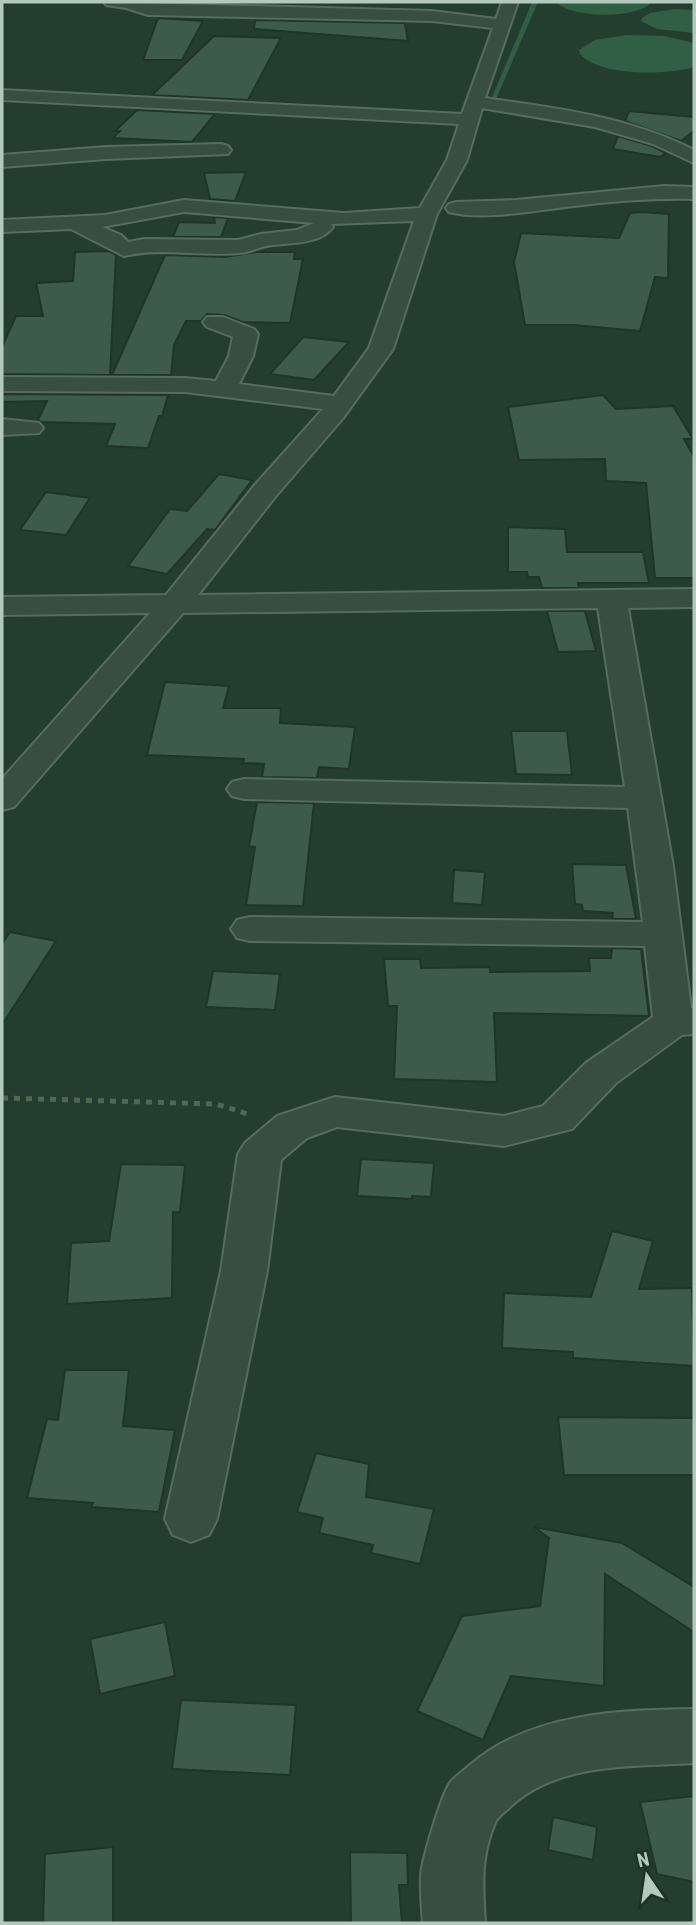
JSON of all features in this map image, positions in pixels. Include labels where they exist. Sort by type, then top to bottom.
[{"type":"street","points":[[112,2],[128,3],[148,10],[432,16],[466,18],[502,25]]},
{"type":"street","points":[[2,800],[174,606],[256,501],[341,404],[381,349],[427,215],[457,160],[468,111],[510,2]]},
{"type":"street","points":[[2,95],[563,114],[660,140],[694,157]]},
{"type":"street","points":[[2,161],[106,153],[221,150]]},
{"type":"street","points":[[647,156],[694,163]]},
{"type":"street","points":[[456,208],[511,207],[625,193],[694,193]]},
{"type":"street","points":[[2,226],[105,221],[184,206],[344,219],[427,215]]},
{"type":"street","points":[[74,223],[113,240],[124,250],[144,245],[240,247],[261,240],[301,236],[344,219]]},
{"type":"street","points":[[215,322],[246,334],[241,356],[223,389]]},
{"type":"street","points":[[2,384],[126,383],[223,389],[341,404]]},
{"type":"street","points":[[2,428],[30,428]]},
{"type":"street","points":[[2,606],[174,606],[694,597]]},
{"type":"street","points":[[191,1519],[244,1271],[260,1154],[292,1127],[335,1112],[504,1131],[556,1118],[601,1073],[683,1022],[664,934],[611,598]]},
{"type":"street","points":[[244,789],[643,798]]},
{"type":"street","points":[[250,929],[664,934]]},
{"type":"street","points":[[454,1923],[451,1873],[471,1803],[499,1778],[529,1759],[608,1740],[694,1736]]},
{"type":"path","points":[[2,1098],[216,1104],[292,1127]]},
{"type":"shaded area","points":[[556,2],[650,4],[630,12],[602,15],[575,11]]},
{"type":"shaded area","points":[[674,9],[694,10],[694,33],[657,29],[641,21],[650,13]]},
{"type":"shaded area","points":[[627,35],[664,36],[694,43],[694,67],[668,72],[635,72],[603,67],[580,54],[579,50],[595,40]]},
{"type":"building","points":[[158,18],[203,21],[182,60],[143,60]]},
{"type":"building","points":[[255,20],[405,23],[408,41],[254,29]]},
{"type":"building","points":[[214,36],[281,38],[248,100],[152,95]]},
{"type":"building","points":[[137,110],[215,114],[192,142],[113,138],[120,131],[115,131]]},
{"type":"building","points":[[629,111],[694,117],[694,131],[681,141],[625,121]]},
{"type":"building","points":[[618,136],[666,153],[660,157],[613,149]]},
{"type":"building","points":[[246,172],[235,201],[210,199],[204,173]]},
{"type":"building","points":[[630,213],[669,214],[668,278],[655,277],[640,331],[573,325],[525,325],[514,262],[521,233],[619,238]]},
{"type":"building","points":[[214,217],[228,218],[221,237],[173,237],[179,222],[215,223]]},
{"type":"building","points":[[109,251],[116,255],[110,375],[2,374],[2,347],[16,316],[43,316],[36,283],[73,281],[75,252]]},
{"type":"building","points":[[256,252],[295,252],[294,259],[303,259],[290,323],[243,322],[224,315],[207,314],[201,321],[186,321],[174,345],[171,375],[112,375],[165,255],[225,257]]},
{"type":"building","points":[[303,337],[349,342],[314,380],[270,374]]},
{"type":"building","points":[[2,394],[168,395],[148,448],[106,446],[115,424],[41,422],[38,420],[47,401],[2,402]]},
{"type":"building","points":[[603,395],[616,409],[673,406],[693,439],[684,439],[694,457],[694,578],[655,578],[646,483],[606,481],[605,459],[519,460],[508,407]]},
{"type":"building","points":[[219,474],[252,480],[215,530],[207,529],[167,574],[128,566],[170,509],[187,511]]},
{"type":"building","points":[[46,492],[90,498],[66,535],[20,530]]},
{"type":"building","points":[[508,527],[565,529],[567,552],[643,552],[649,583],[578,583],[579,588],[542,588],[539,577],[528,577],[527,572],[508,572]]},
{"type":"building","points":[[547,611],[585,611],[596,651],[558,652]]},
{"type":"building","points":[[165,682],[229,686],[223,708],[281,708],[280,723],[355,727],[349,769],[319,767],[317,778],[262,777],[264,764],[243,763],[244,759],[147,755]]},
{"type":"building","points":[[511,731],[567,731],[572,775],[516,774]]},
{"type":"building","points":[[257,802],[314,803],[303,906],[246,905],[255,847],[249,846]]},
{"type":"building","points":[[572,864],[626,865],[636,919],[612,919],[613,913],[583,911],[582,905],[575,904]]},
{"type":"building","points":[[454,870],[485,872],[482,905],[452,903]]},
{"type":"building","points":[[10,932],[56,941],[2,1025],[2,944]]},
{"type":"building","points":[[612,948],[641,949],[649,1016],[494,1013],[497,1082],[394,1079],[397,1006],[388,1006],[384,959],[420,959],[421,968],[490,967],[490,972],[590,971],[589,958],[611,958]]},
{"type":"building","points":[[213,971],[280,974],[275,1010],[206,1007]]},
{"type":"building","points":[[361,1159],[434,1163],[431,1197],[412,1196],[412,1199],[357,1196]]},
{"type":"building","points":[[121,1164],[185,1165],[180,1212],[173,1212],[172,1298],[67,1304],[71,1243],[109,1241]]},
{"type":"building","points":[[612,1231],[653,1241],[639,1289],[692,1288],[694,1366],[573,1358],[573,1352],[502,1348],[504,1293],[591,1297]]},
{"type":"building","points":[[65,1370],[129,1370],[123,1426],[175,1430],[159,1512],[91,1507],[93,1503],[27,1498],[47,1419],[58,1420]]},
{"type":"building","points":[[558,1417],[694,1418],[694,1475],[564,1475]]},
{"type":"building","points":[[316,1453],[369,1464],[366,1497],[434,1509],[420,1564],[371,1553],[373,1545],[319,1533],[323,1518],[297,1512]]},
{"type":"building","points":[[534,1527],[622,1543],[694,1587],[694,1632],[605,1574],[604,1686],[511,1676],[483,1740],[417,1711],[462,1616],[540,1606],[549,1538]]},
{"type":"building","points":[[165,1622],[175,1676],[100,1694],[90,1639]]},
{"type":"building","points":[[181,1700],[296,1705],[290,1775],[172,1769]]},
{"type":"building","points":[[694,1796],[694,1882],[657,1874],[640,1802]]},
{"type":"building","points":[[553,1817],[597,1827],[593,1860],[548,1850]]},
{"type":"building","points":[[113,1847],[113,1923],[43,1923],[45,1854]]},
{"type":"building","points":[[350,1852],[407,1853],[408,1885],[399,1885],[402,1923],[351,1923]]},
{"type":"waterway","points":[[493,99],[535,2]]}]
